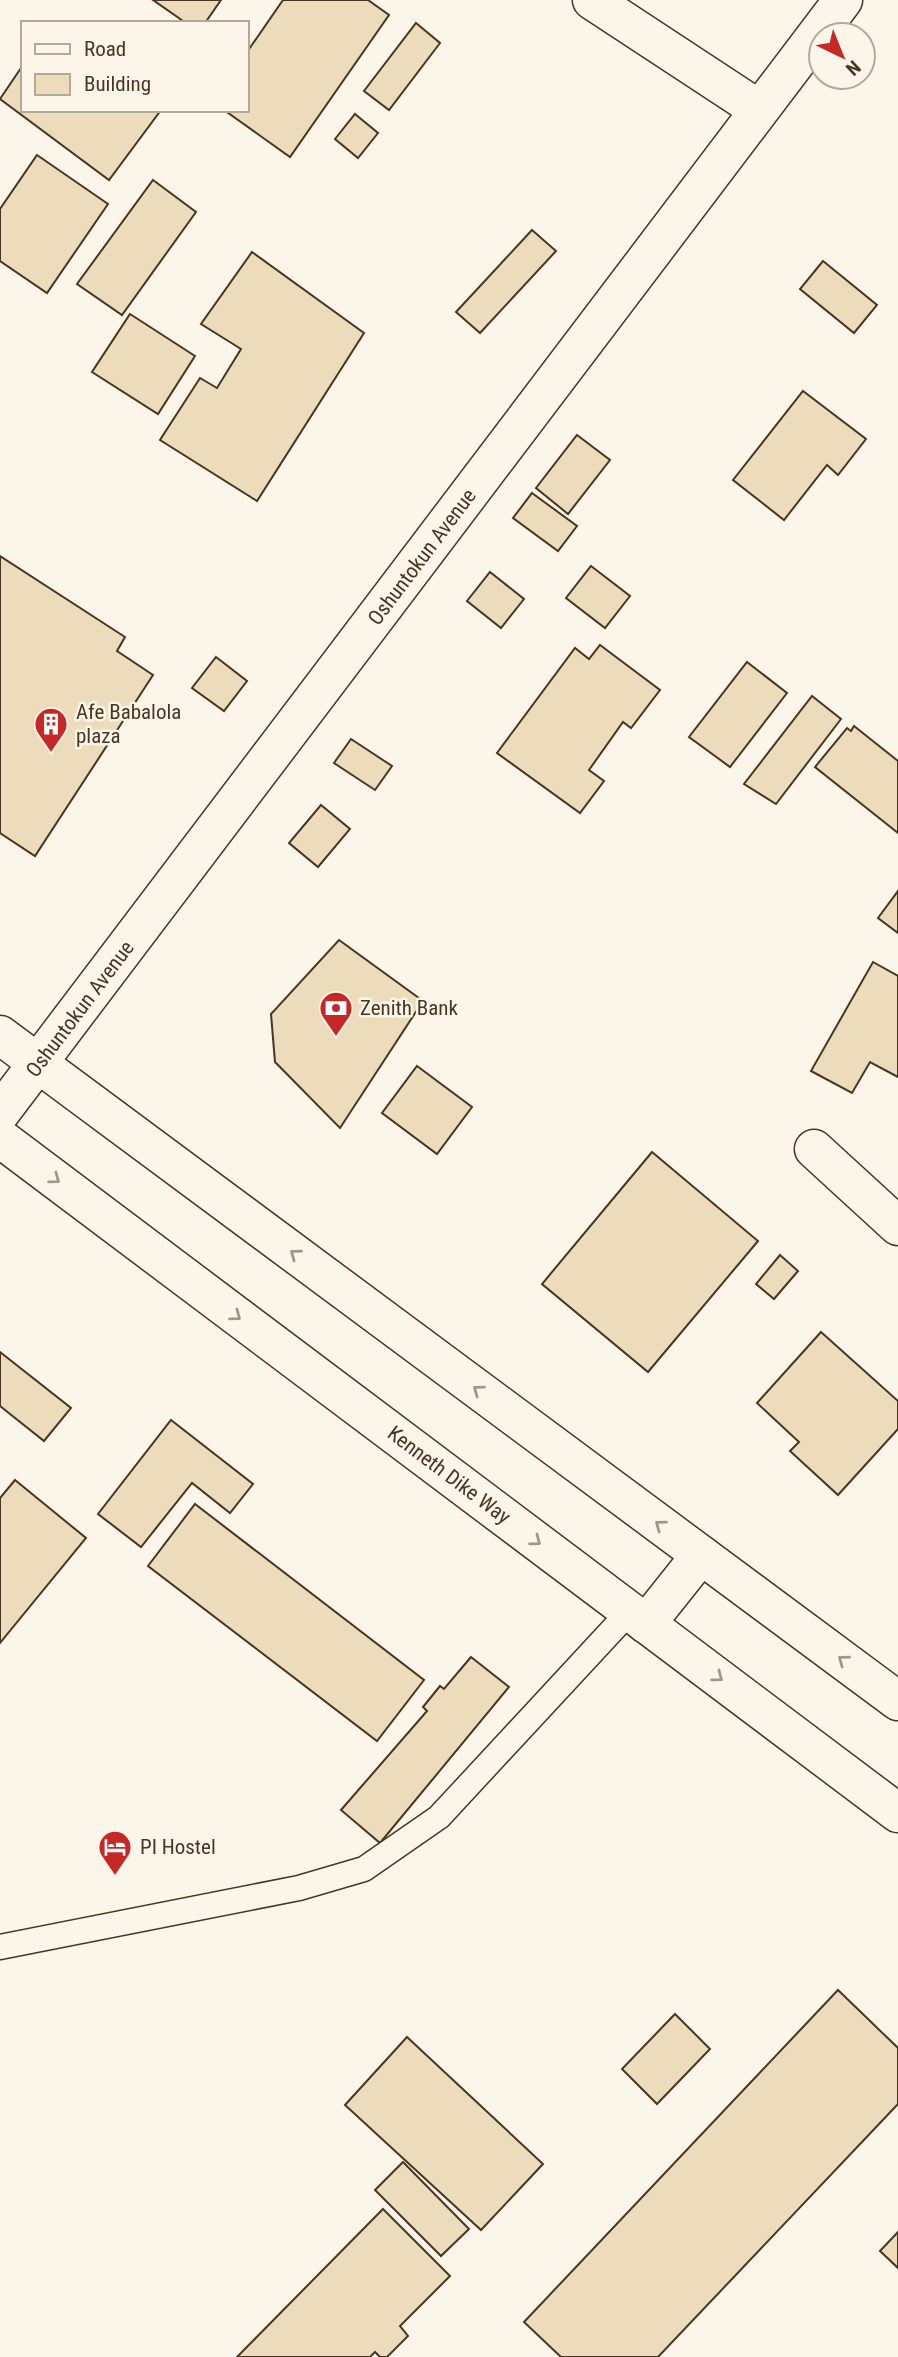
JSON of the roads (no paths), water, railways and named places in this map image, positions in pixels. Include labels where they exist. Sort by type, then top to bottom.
[{"type":"main road","points":[[592,0],[758,109]]},
{"type":"main road","name":"Oshuntokun Avenue","points":[[0,1113],[39,1065],[758,109],[843,0]]},
{"type":"main road","points":[[0,1035],[898,1701]]},
{"type":"main road","name":"Kenneth Dike Way","points":[[0,1138],[898,1813]]},
{"type":"main road","points":[[814,1149],[898,1226]]},
{"type":"main road","points":[[638,1618],[701,1555]]},
{"type":"lane","points":[[0,1947],[299,1888],[364,1870],[439,1817],[638,1618]]},
{"type":"place","name":"Afe Babalola plaza","points":[[51,754]]},
{"type":"place","name":"Zenith Bank","points":[[336,1038]]},
{"type":"place","name":"PI Hostel","points":[[115,1877]]}]
